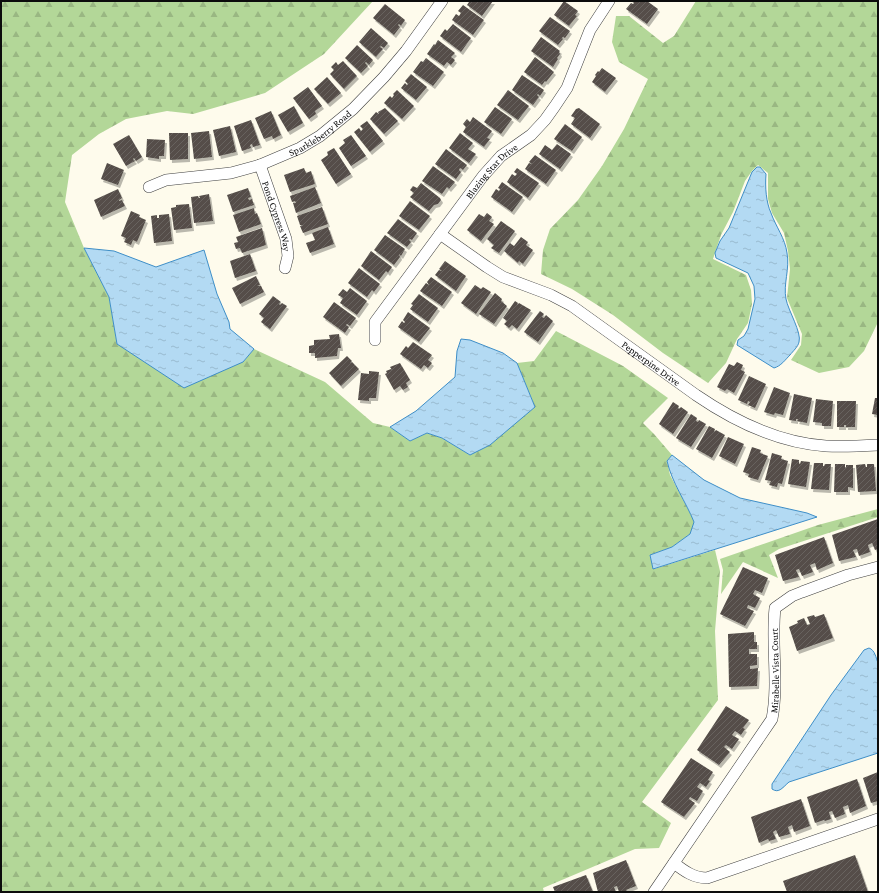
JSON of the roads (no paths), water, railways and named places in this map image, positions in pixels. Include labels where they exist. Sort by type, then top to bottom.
[{"type":"street","name":"Sparkleberry Road","points":[[149,187],[166,180],[231,173],[260,165],[300,148],[320,136],[353,109],[384,77],[406,51],[442,1]]},
{"type":"street","name":"Blazing Star Drive","points":[[375,340],[375,322],[483,176],[501,156],[531,135],[545,120],[555,106],[566,88],[603,3]]},
{"type":"street","name":"Pond Cypress Way","points":[[260,165],[286,239],[288,256],[285,268]]},
{"type":"street","name":"Pepperpine Drive","points":[[440,234],[503,277],[552,295],[572,306],[696,395],[728,415],[773,435],[799,442],[825,446],[878,445]]},
{"type":"street","name":"Mirabelle Vista Court","points":[[654,892],[772,719],[775,705],[773,624],[775,608],[792,596],[802,592],[848,575],[878,567]]},
{"type":"street","points":[[674,863],[683,870],[699,878],[707,878],[878,819]]},
{"type":"water","points":[[757,167],[760,167],[766,174],[766,189],[769,209],[786,248],[788,259],[785,293],[789,309],[799,333],[798,344],[795,349],[783,363],[774,368],[737,345],[738,340],[744,336],[748,329],[755,299],[754,286],[748,273],[716,258],[715,253],[720,241],[729,228],[752,172]]},
{"type":"water","points":[[84,248],[114,251],[156,267],[204,250],[217,294],[229,322],[230,329],[254,349],[243,362],[184,388],[117,344],[109,297]]},
{"type":"water","points":[[461,339],[470,340],[503,353],[517,363],[535,407],[490,445],[470,455],[442,438],[427,433],[410,441],[390,427],[416,411],[455,377],[457,351]]},
{"type":"water","points":[[672,455],[704,480],[740,498],[807,513],[817,517],[653,569],[650,555],[672,547],[690,534],[694,522],[669,469],[667,461]]},
{"type":"water","points":[[869,648],[874,652],[878,663],[878,753],[789,782],[777,791],[772,789],[772,784],[831,695],[864,650]]}]
